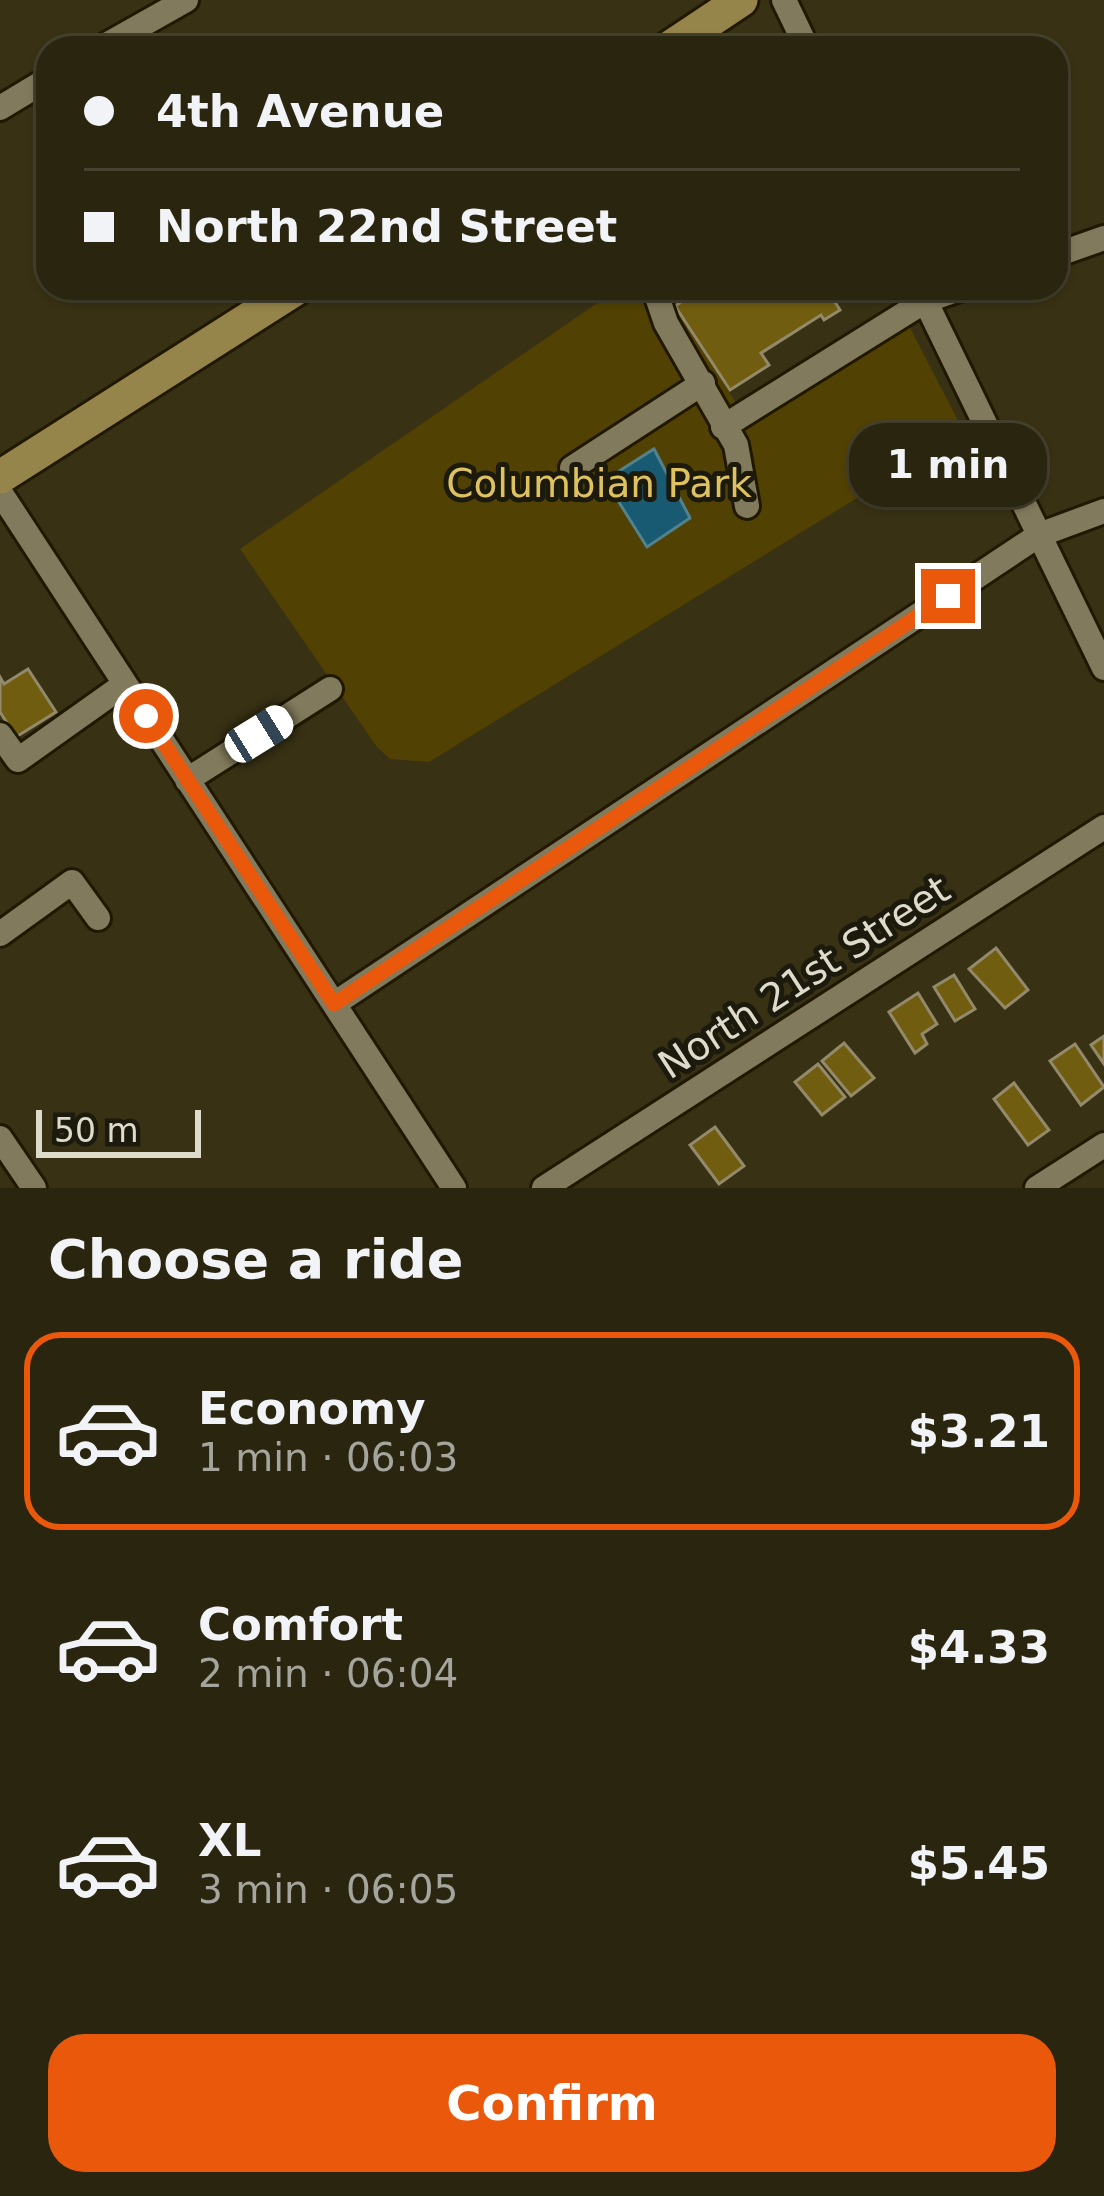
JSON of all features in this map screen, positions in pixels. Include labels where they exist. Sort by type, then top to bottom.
[{"type":"main road","points":[[687,36],[741,0]]},
{"type":"main road","points":[[0,477],[278,300]]},
{"type":"street","points":[[122,36],[186,0]]},
{"type":"street","points":[[784,0],[801,36]]},
{"type":"street","points":[[0,108],[36,87]]},
{"type":"street","points":[[1068,251],[1104,238]]},
{"type":"street","points":[[658,300],[736,445],[747,506]]},
{"type":"street","points":[[723,427],[913,300]]},
{"type":"street","points":[[925,300],[1104,668]]},
{"type":"street","points":[[572,468],[703,383]]},
{"type":"street","points":[[0,492],[454,1188]]},
{"type":"street","points":[[334,1004],[1039,535],[1104,512]]},
{"type":"street","points":[[0,735],[18,760],[125,685]]},
{"type":"street","points":[[187,780],[330,689]]},
{"type":"street","name":"North 21st Street","points":[[544,1188],[1104,827]]},
{"type":"street","points":[[2,929],[72,882],[98,918]]},
{"type":"street","points":[[0,1138],[34,1188]]},
{"type":"street","points":[[1037,1188],[1104,1144]]},
{"type":"green space","name":"Columbian Park","points":[[602,300],[671,300],[738,406],[906,320],[964,432],[429,762],[390,759],[377,747],[240,549]]},
{"type":"water","points":[[654,449],[690,518],[647,547],[605,480]]},
{"type":"building","points":[[684,300],[834,300],[840,310],[824,320],[821,315],[761,353],[769,365],[730,390],[675,306]]},
{"type":"building","points":[[28,669],[56,712],[16,737],[0,712],[0,677],[4,684]]},
{"type":"building","points":[[996,948],[1028,990],[1005,1008],[969,969]]},
{"type":"building","points":[[954,975],[975,1009],[955,1021],[934,987]]},
{"type":"building","points":[[918,993],[937,1024],[922,1034],[927,1044],[915,1053],[889,1012]]},
{"type":"building","points":[[1104,1036],[1104,1064],[1091,1045]]},
{"type":"building","points":[[844,1043],[874,1078],[851,1096],[822,1061]]},
{"type":"building","points":[[1075,1044],[1104,1087],[1081,1105],[1050,1061]]},
{"type":"building","points":[[818,1064],[845,1097],[822,1115],[795,1082]]},
{"type":"building","points":[[1014,1083],[1049,1130],[1028,1145],[994,1099]]},
{"type":"building","points":[[715,1127],[744,1166],[719,1184],[690,1145]]},
{"type":"route","points":[[146,716],[334,1004],[948,596]]}]
